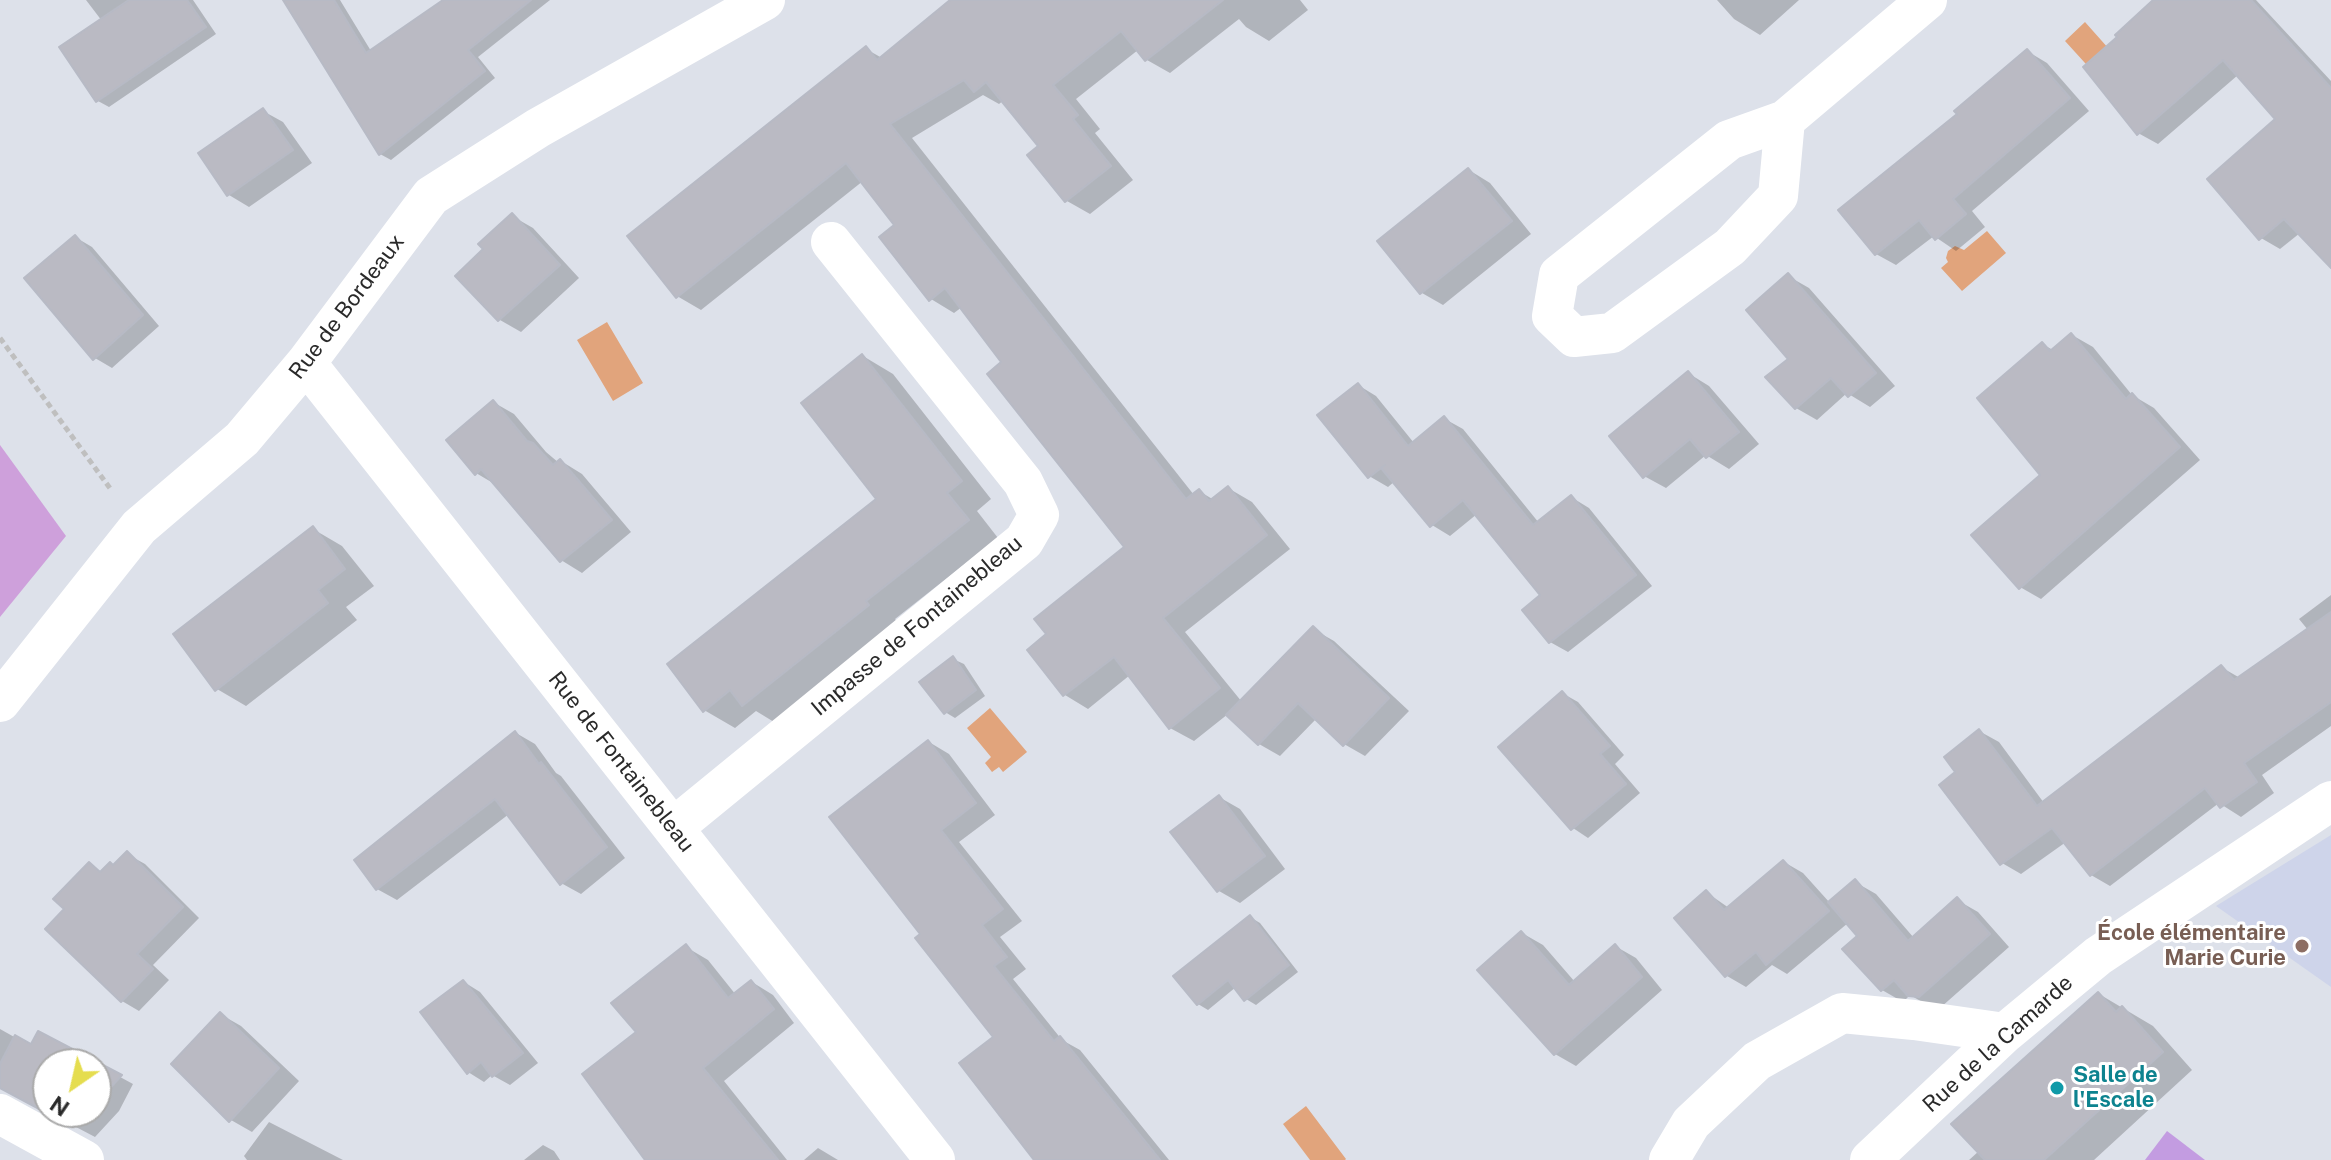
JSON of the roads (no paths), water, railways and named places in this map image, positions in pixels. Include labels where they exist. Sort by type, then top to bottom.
[{"type":"street","name":"Rue de Bordeaux","points":[[0,702],[139,527],[242,439],[306,363],[431,196],[538,128],[765,0]]},
{"type":"street","points":[[1785,120],[1778,196],[1730,247],[1612,333],[1574,337],[1552,316],[1559,275],[1729,140],[1785,120],[1927,0]]},
{"type":"street","name":"Impasse de Fontainebleau","points":[[673,828],[1024,541],[1039,515],[1023,482],[831,242]]},
{"type":"street","name":"Rue de Fontainebleau","points":[[306,363],[935,1160]]},
{"type":"street","name":"Rue de la Camarde","points":[[1870,1160],[2005,1033],[2098,956],[2331,801]]},
{"type":"street","points":[[1669,1160],[1691,1123],[1757,1061],[1842,1013],[2005,1033]]},
{"type":"street","points":[[0,1114],[84,1160]]},
{"type":"place","name":"École élémentaire Marie Curie","points":[[2302,946]]},
{"type":"place","name":"Salle de l'Escale","points":[[2057,1088]]}]
